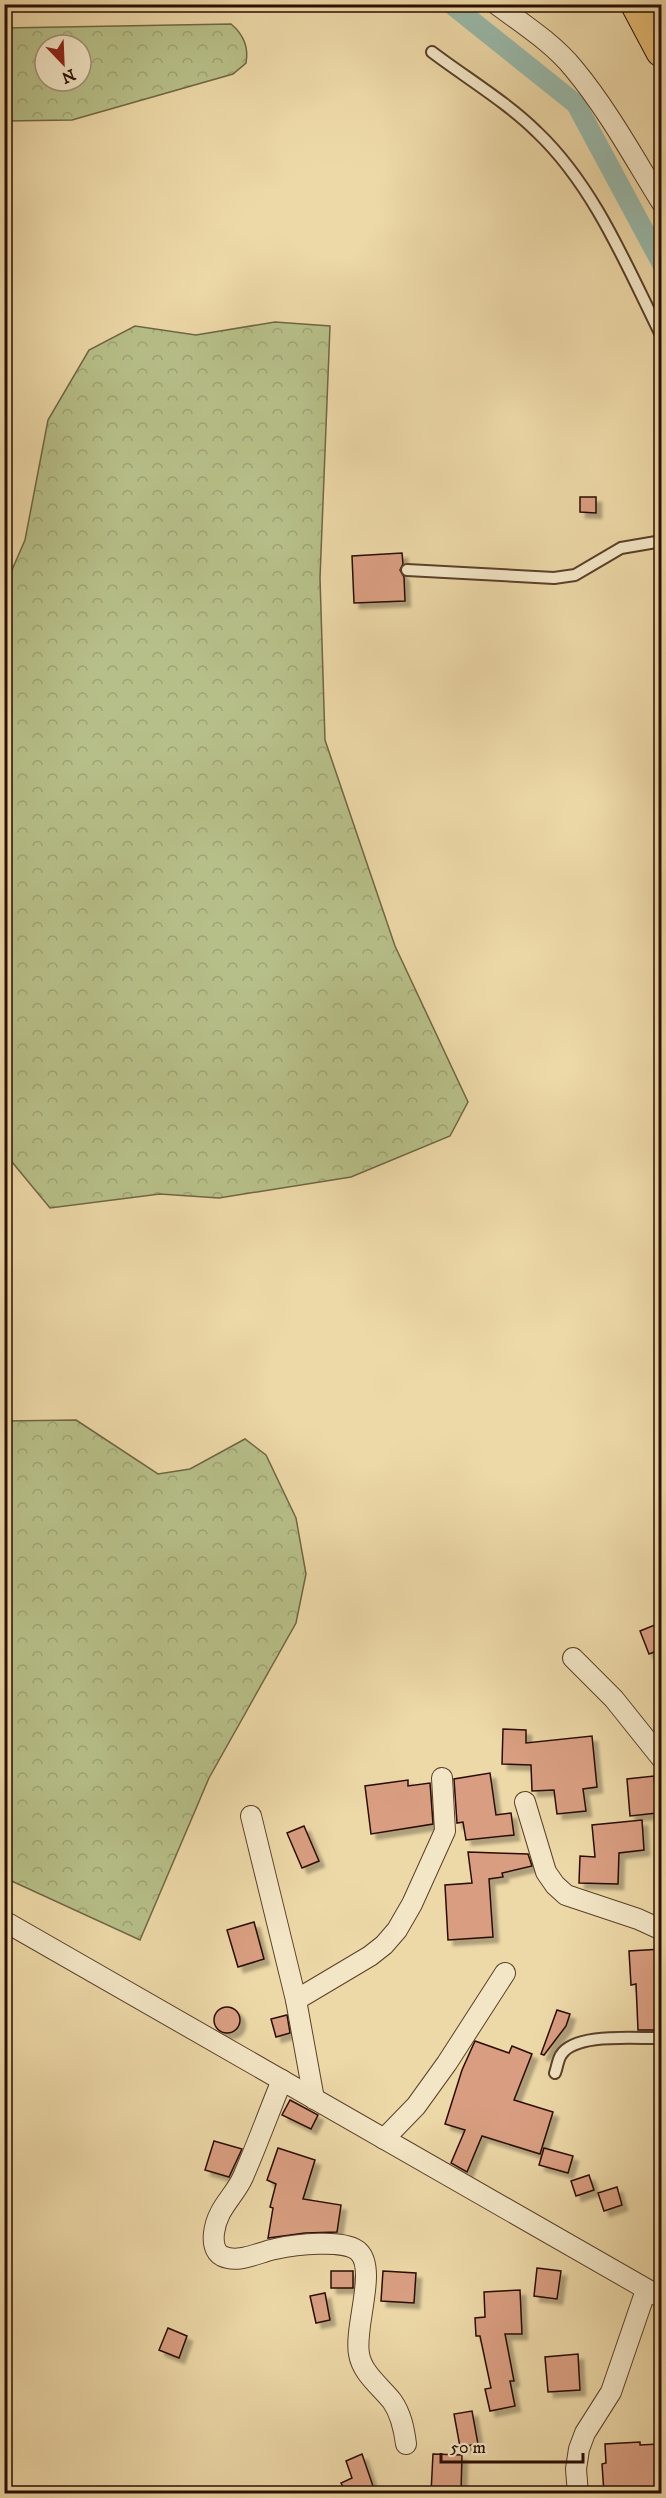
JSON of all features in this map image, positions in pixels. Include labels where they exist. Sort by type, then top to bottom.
[{"type":"main road","points":[[637,4],[662,51]]},
{"type":"street","points":[[496,4],[534,31],[573,67],[605,111],[662,203]]},
{"type":"street","points":[[573,1659],[614,1699],[662,1759]]},
{"type":"street","points":[[296,2000],[370,1956],[397,1930],[412,1904],[445,1831],[442,1778]]},
{"type":"street","points":[[525,1802],[546,1872],[555,1885],[566,1894],[638,1919],[662,1930]]},
{"type":"street","points":[[251,1816],[296,2000],[314,2099]]},
{"type":"street","points":[[4,1921],[653,2294],[611,2392],[585,2433],[579,2449],[576,2469],[578,2493]]},
{"type":"street","points":[[384,2139],[416,2106],[447,2063],[505,1973]]},
{"type":"street","points":[[282,2080],[241,2180],[222,2206],[214,2232],[214,2247],[220,2256],[239,2259],[275,2249],[301,2245],[341,2245],[353,2247],[360,2252],[366,2267],[359,2320],[359,2354],[363,2368],[393,2403],[399,2414],[406,2444]]},
{"type":"lane","points":[[432,52],[536,130],[559,154],[579,181],[618,250],[662,338]]},
{"type":"lane","points":[[407,570],[554,578],[575,575],[621,548],[662,541]]},
{"type":"lane","points":[[555,2073],[560,2055],[576,2044],[589,2040],[662,2038]]},
{"type":"green space","points":[[231,24],[244,41],[247,52],[246,63],[233,74],[72,120],[5,121],[5,28]]},
{"type":"green space","points":[[275,322],[330,326],[320,578],[325,740],[395,946],[468,1102],[450,1136],[351,1177],[219,1198],[160,1194],[50,1208],[12,1162],[5,1165],[5,586],[25,540],[48,420],[89,350],[135,326],[196,335]]},
{"type":"green space","points":[[76,1420],[158,1474],[190,1469],[245,1439],[266,1455],[296,1518],[306,1574],[296,1623],[209,1778],[140,1940],[5,1878],[5,1421]]},
{"type":"building","points":[[580,497],[596,497],[596,513],[580,512]]},
{"type":"building","points":[[402,553],[403,564],[400,570],[404,577],[405,601],[354,603],[352,556]]},
{"type":"building","points":[[662,1622],[662,1649],[649,1654],[640,1631]]},
{"type":"building","points":[[503,1729],[526,1730],[526,1743],[592,1736],[597,1787],[583,1789],[586,1811],[557,1814],[554,1790],[532,1791],[531,1765],[502,1764]]},
{"type":"building","points":[[490,1773],[496,1815],[511,1813],[514,1835],[466,1840],[463,1822],[457,1823],[454,1779]]},
{"type":"building","points":[[654,1776],[657,1813],[630,1816],[627,1779]]},
{"type":"building","points":[[408,1780],[408,1786],[430,1783],[433,1824],[371,1834],[365,1786]]},
{"type":"building","points":[[642,1820],[644,1850],[619,1853],[618,1884],[579,1883],[580,1856],[595,1857],[592,1825]]},
{"type":"building","points":[[304,1826],[319,1861],[302,1868],[287,1833]]},
{"type":"building","points":[[468,1852],[528,1854],[532,1866],[502,1873],[503,1877],[489,1879],[493,1937],[448,1940],[445,1885],[472,1883]]},
{"type":"building","points":[[254,1922],[264,1959],[238,1967],[227,1930]]},
{"type":"building","points":[[662,1949],[662,2030],[638,2030],[636,1984],[631,1985],[629,1951]]},
{"type":"building","points":[[227,2007],[236,2011],[240,2020],[236,2029],[227,2033],[218,2029],[214,2020],[218,2011]]},
{"type":"building","points":[[557,2010],[570,2014],[566,2026],[544,2055],[541,2054]]},
{"type":"building","points":[[287,2015],[290,2033],[276,2037],[271,2019]]},
{"type":"building","points":[[475,2041],[509,2053],[512,2046],[532,2054],[514,2100],[553,2112],[540,2154],[482,2136],[467,2172],[451,2163],[465,2130],[445,2124],[462,2070]]},
{"type":"building","points":[[290,2100],[318,2115],[311,2129],[282,2115]]},
{"type":"building","points":[[214,2141],[242,2149],[229,2177],[205,2170]]},
{"type":"building","points":[[278,2148],[315,2160],[303,2199],[341,2205],[337,2232],[268,2238],[273,2208],[270,2207],[276,2184],[267,2180]]},
{"type":"building","points":[[544,2148],[573,2156],[568,2173],[539,2165]]},
{"type":"building","points":[[589,2175],[594,2190],[576,2196],[571,2181]]},
{"type":"building","points":[[617,2187],[622,2205],[604,2211],[598,2193]]},
{"type":"building","points":[[537,2268],[561,2271],[557,2299],[534,2296]]},
{"type":"building","points":[[331,2271],[353,2271],[353,2288],[331,2288]]},
{"type":"building","points":[[383,2271],[416,2273],[414,2303],[381,2301]]},
{"type":"building","points":[[520,2290],[522,2334],[505,2334],[514,2381],[510,2381],[515,2406],[490,2411],[485,2389],[491,2388],[480,2336],[476,2336],[475,2318],[485,2317],[484,2292]]},
{"type":"building","points":[[325,2293],[330,2320],[316,2323],[310,2296]]},
{"type":"building","points":[[168,2328],[187,2336],[179,2358],[159,2350]]},
{"type":"building","points":[[578,2354],[580,2390],[548,2392],[545,2357]]},
{"type":"building","points":[[472,2411],[478,2444],[460,2447],[454,2414]]},
{"type":"building","points":[[640,2442],[640,2445],[659,2444],[662,2493],[604,2493],[602,2464],[606,2463],[605,2444]]},
{"type":"building","points":[[362,2454],[374,2489],[362,2493],[346,2493],[341,2483],[352,2478],[346,2461]]},
{"type":"building","points":[[433,2454],[462,2455],[461,2493],[431,2493]]},
{"type":"waterway","points":[[451,4],[576,104],[662,264]]}]
